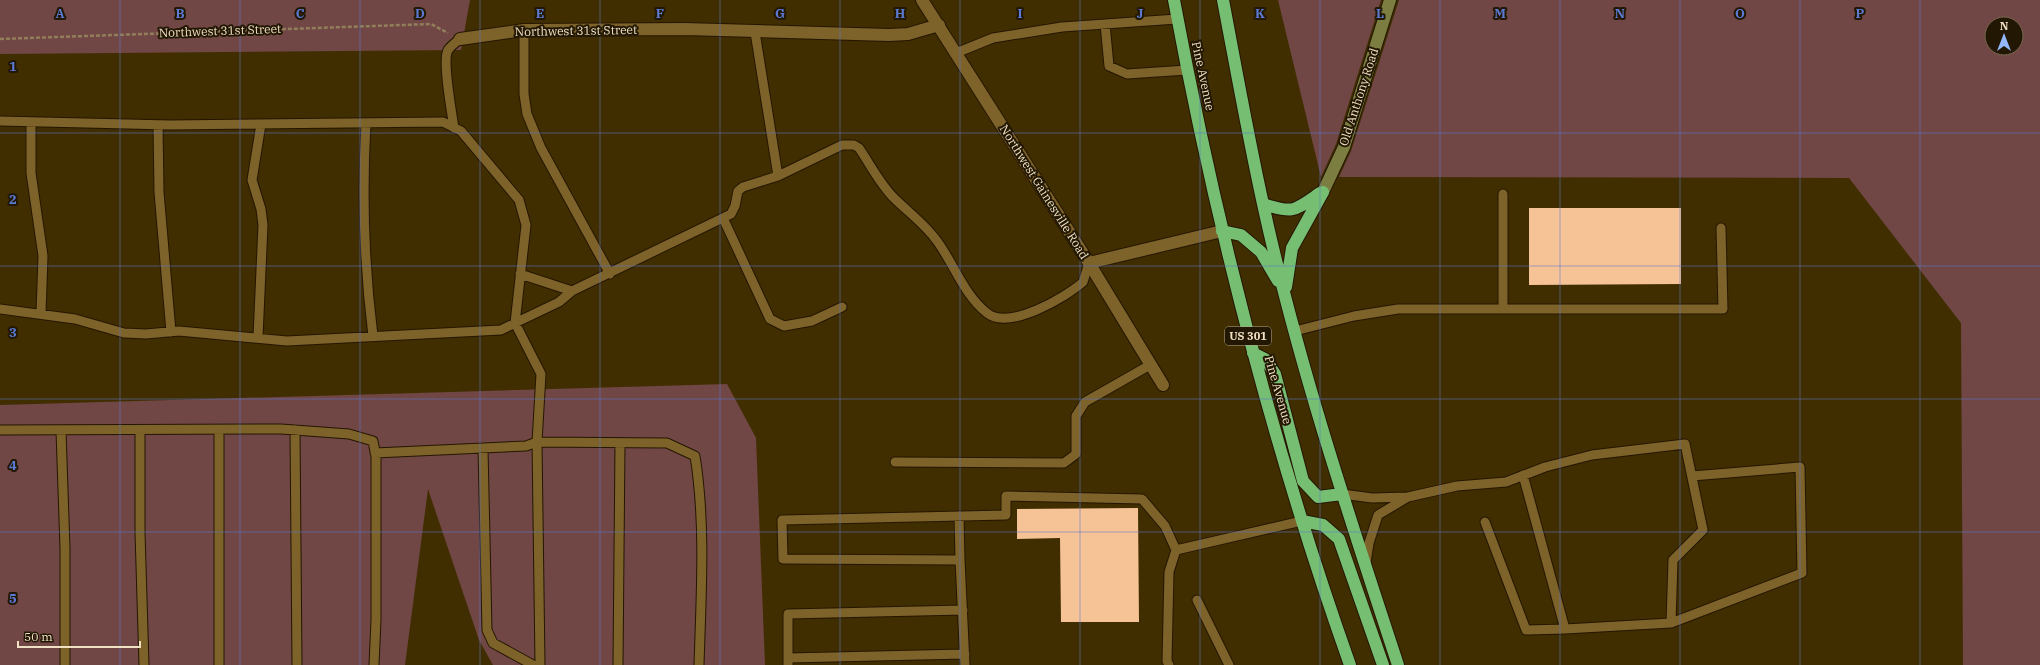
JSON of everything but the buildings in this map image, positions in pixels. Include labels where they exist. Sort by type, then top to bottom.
[{"type":"highway","name":"Pine Avenue","points":[[1174,0],[1187,70],[1222,231],[1253,353],[1302,521],[1350,665]]},
{"type":"highway","points":[[1223,0],[1263,204],[1285,293],[1342,494],[1398,665]]},
{"type":"highway","points":[[1263,204],[1282,210],[1296,210],[1323,192]]},
{"type":"highway","points":[[1285,293],[1292,248],[1323,192]]},
{"type":"highway","points":[[1222,231],[1241,236],[1261,252],[1285,293]]},
{"type":"highway","points":[[1253,353],[1265,359],[1275,374],[1303,481],[1318,497],[1342,494]]},
{"type":"highway","points":[[1302,521],[1323,525],[1339,539],[1383,665]]},
{"type":"street","name":"Northwest Gainesville Road","points":[[922,0],[1089,263],[1163,385]]},
{"type":"street","name":"Old Anthony Road","points":[[1323,192],[1344,147],[1390,0]]},
{"type":"street","name":"Northwest 31st Street","points":[[460,39],[524,30],[685,30],[889,35],[908,34],[938,25]]},
{"type":"street","points":[[1089,263],[1222,231]]},
{"type":"lane","points":[[956,53],[993,38],[1062,26],[1177,19]]},
{"type":"lane","points":[[1105,24],[1109,66],[1128,74],[1187,70]]},
{"type":"lane","points":[[524,30],[524,94],[527,114],[541,148],[610,274]]},
{"type":"lane","points":[[755,32],[778,176]]},
{"type":"lane","points":[[454,128],[446,58],[448,50],[460,39]]},
{"type":"lane","points":[[0,121],[158,125],[443,122],[465,136],[519,200],[526,225],[515,323],[541,374],[537,442],[540,665]]},
{"type":"lane","points":[[31,122],[31,173],[43,256],[41,313]]},
{"type":"lane","points":[[366,123],[363,176],[364,225],[368,292],[373,336]]},
{"type":"lane","points":[[258,337],[263,226],[261,209],[252,180],[261,124]]},
{"type":"lane","points":[[158,125],[159,192],[171,332]]},
{"type":"lane","points":[[0,309],[75,318],[124,333],[146,334],[171,332],[258,337],[287,341],[501,330],[559,302],[572,291],[610,274],[723,218],[733,211],[738,191],[778,176],[842,145],[854,145],[859,148],[893,197],[937,240],[970,294],[988,315],[996,317],[1016,317],[1030,313],[1084,282],[1089,263]]},
{"type":"lane","points":[[1503,194],[1503,308]]},
{"type":"lane","points":[[723,218],[770,319],[784,326],[812,321],[842,307]]},
{"type":"lane","points":[[1295,331],[1354,316],[1398,308],[1723,309],[1721,228]]},
{"type":"lane","points":[[520,274],[572,291]]},
{"type":"lane","points":[[896,462],[1064,462],[1076,454],[1076,416],[1085,402],[1150,365]]},
{"type":"lane","points":[[0,430],[295,430],[349,434],[373,441],[375,452],[376,620],[374,665]]},
{"type":"lane","points":[[219,430],[219,665]]},
{"type":"lane","points":[[295,430],[297,665]]},
{"type":"lane","points":[[61,431],[65,548],[65,665]]},
{"type":"lane","points":[[140,431],[140,532],[144,665]]},
{"type":"lane","points":[[375,452],[526,446],[537,442],[667,443],[695,456],[700,484],[702,573],[699,665]]},
{"type":"lane","points":[[618,665],[620,443]]},
{"type":"lane","points":[[1342,494],[1372,498],[1408,497],[1458,486],[1506,482],[1545,467],[1592,456],[1686,444],[1703,530],[1673,560],[1671,623]]},
{"type":"lane","points":[[483,448],[487,630],[493,643],[533,665]]},
{"type":"lane","points":[[1485,522],[1526,630],[1671,623],[1802,573],[1800,467],[1692,476]]},
{"type":"lane","points":[[1522,475],[1565,629]]},
{"type":"lane","points":[[960,560],[783,559],[782,520],[1006,515],[1006,496],[1142,499],[1165,526],[1176,550],[1169,572],[1167,661],[1169,665]]},
{"type":"lane","points":[[1366,567],[1368,543],[1378,515],[1408,497]]},
{"type":"lane","points":[[959,516],[965,665]]},
{"type":"lane","points":[[1176,550],[1302,521]]},
{"type":"lane","points":[[1197,600],[1229,665]]},
{"type":"lane","points":[[963,610],[788,614],[788,662],[965,654]]},
{"type":"path","name":"Northwest 31st Street","points":[[0,39],[431,24],[460,39]]},
{"type":"shaded area","points":[[0,0],[470,0],[461,50],[0,54]]},
{"type":"shaded area","points":[[1278,0],[1381,0],[1336,144],[1321,177]]},
{"type":"shaded area","points":[[1399,0],[2040,0],[2040,665],[1963,665],[1961,323],[1849,178],[1339,177],[1351,151]]},
{"type":"shaded area","points":[[727,384],[756,438],[765,665],[493,665],[479,640],[428,489],[405,665],[0,665],[0,405]]}]
